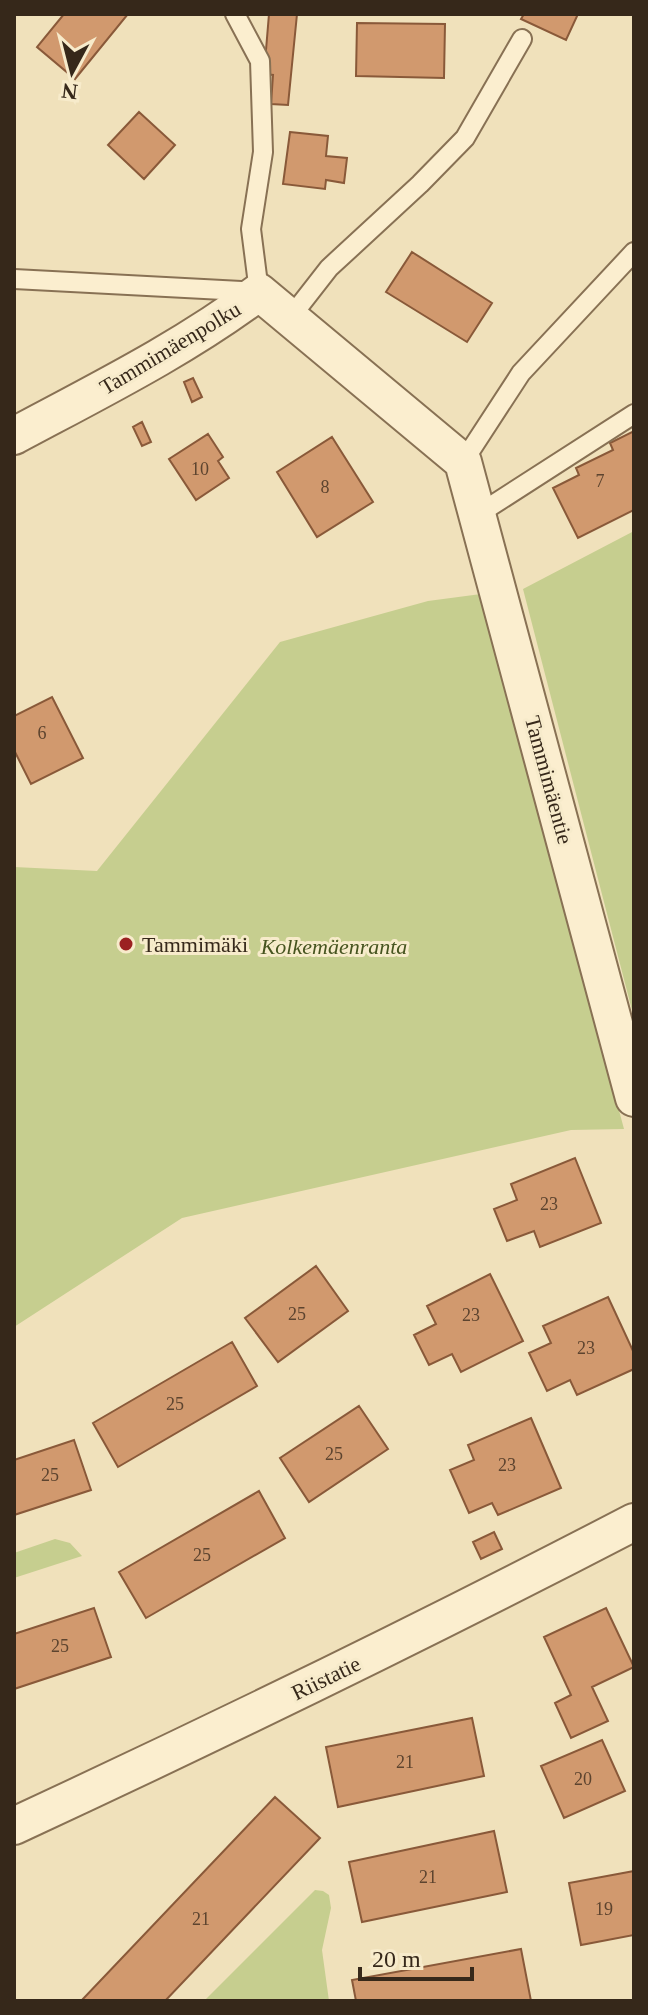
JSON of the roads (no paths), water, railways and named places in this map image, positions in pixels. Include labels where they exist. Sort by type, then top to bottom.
[{"type":"street","name":"Tammimäenpolku","points":[[14,436],[225,318],[259,292],[463,462]]},
{"type":"street","name":"Tammimäentie","points":[[463,462],[634,1098]]},
{"type":"street","name":"Riistatie","points":[[14,1826],[222,1729],[634,1522]]},
{"type":"lane","points":[[14,279],[259,292],[251,229],[263,152],[260,61],[235,14]]},
{"type":"lane","points":[[290,318],[329,268],[465,138],[522,39]]},
{"type":"lane","points":[[463,462],[521,373],[634,252]]},
{"type":"lane","points":[[477,515],[634,414]]},
{"type":"place","name":"Tammimäki","points":[[126,944]]},
{"type":"park label","name":"Kolkemäenranta","points":[[334,946]]}]
